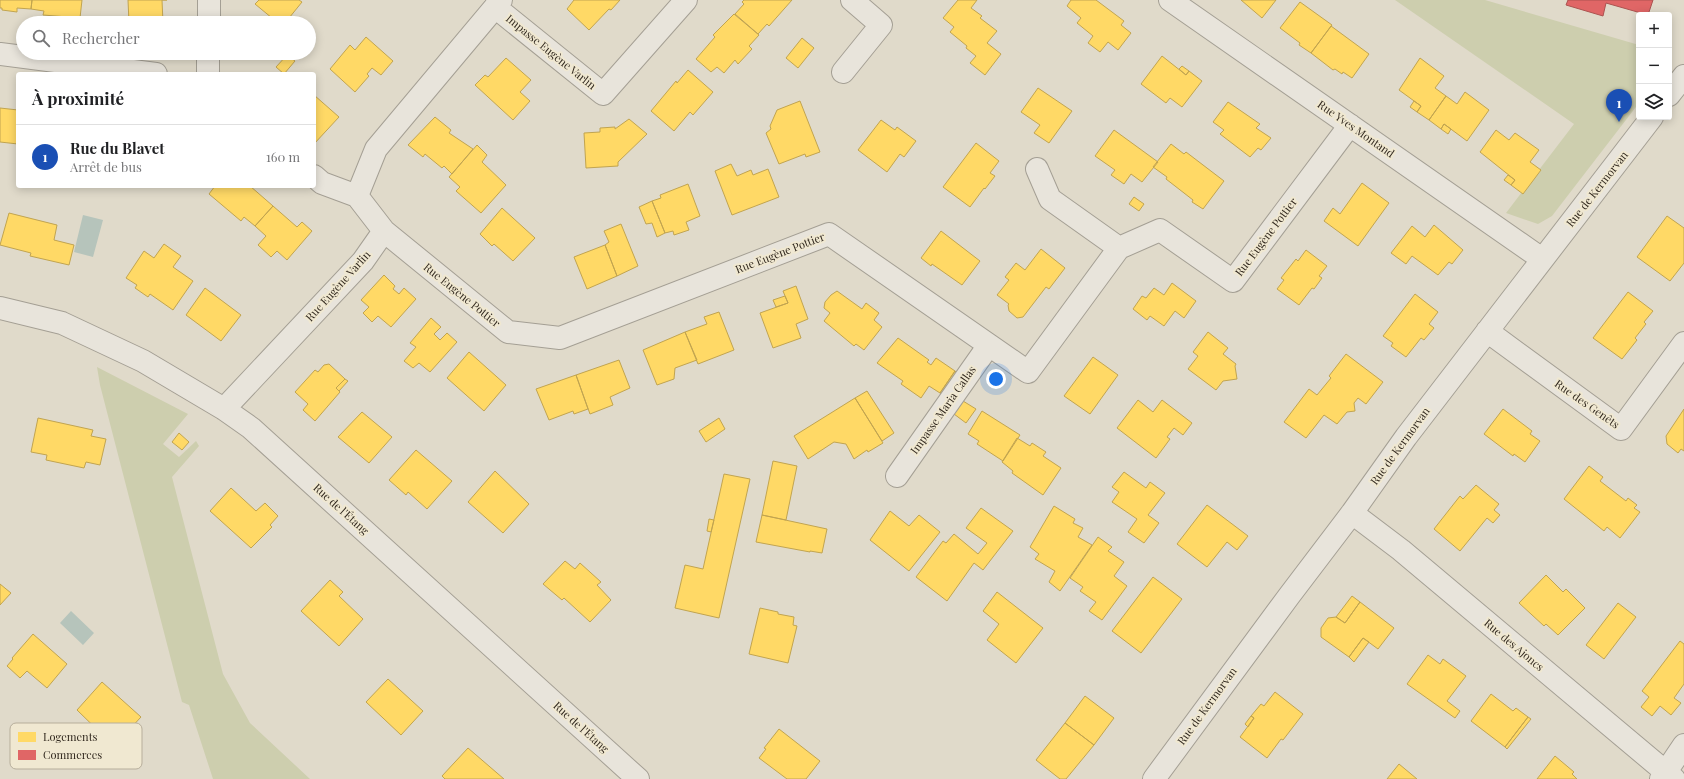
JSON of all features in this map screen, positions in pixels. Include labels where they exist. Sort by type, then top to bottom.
[{"type":"street","points":[[209,0],[209,16]]},
{"type":"street","name":"Impasse Eugène Varlin","points":[[498,3],[603,94],[686,0]]},
{"type":"street","points":[[843,72],[880,25],[852,0]]},
{"type":"street","name":"Rue Yves Montand","points":[[1170,0],[1542,259]]},
{"type":"street","points":[[357,196],[376,149],[498,3]]},
{"type":"street","points":[[0,54],[16,56]]},
{"type":"street","points":[[47,60],[140,72]]},
{"type":"street","points":[[208,60],[208,72]]},
{"type":"street","points":[[1672,91],[1684,76]]},
{"type":"street","name":"Rue de Kermorvan","points":[[1154,779],[1352,513],[1406,437],[1650,120]]},
{"type":"street","name":"Rue Eugène Pottier","points":[[384,231],[508,332],[560,338],[829,234],[1028,372],[1119,248],[1160,230],[1233,281],[1350,125]]},
{"type":"street","points":[[1036,169],[1050,199],[1119,248]]},
{"type":"street","points":[[316,178],[322,183],[357,196],[384,231]]},
{"type":"street","name":"Rue Eugène Varlin","points":[[224,409],[363,261],[384,231]]},
{"type":"street","name":"Rue de l'Étang","points":[[0,308],[62,323],[143,361],[224,409],[251,428],[638,779]]},
{"type":"street","name":"Rue des Genêts","points":[[1487,331],[1621,429],[1684,343]]},
{"type":"street","name":"Impasse Maria Callas","points":[[897,476],[989,345]]},
{"type":"street","name":"Rue des Ajoncs","points":[[1352,513],[1401,550],[1666,776]]},
{"type":"street","points":[[1666,776],[1684,745]]},
{"type":"green space","points":[[1395,0],[1485,0],[1636,44],[1636,107],[1552,216],[1538,224],[1506,213],[1574,124]]},
{"type":"green space","points":[[97,367],[188,414],[163,444],[179,457],[196,441],[199,446],[172,477],[223,674],[250,723],[310,779],[213,779],[189,705],[182,702],[100,385]]},
{"type":"shaded area","points":[[83,215],[103,220],[93,257],[74,252]]},
{"type":"shaded area","points":[[71,611],[94,633],[83,645],[60,623]]},
{"type":"building: Logements","points":[[0,0],[32,0],[31,9],[17,8],[17,12],[2,10],[2,8],[0,8]]},
{"type":"building: Logements","points":[[32,0],[82,0],[80,16],[43,15],[44,11],[31,9]]},
{"type":"building: Logements","points":[[128,0],[162,0],[163,16],[129,16]]},
{"type":"building: Logements","points":[[259,0],[299,0],[302,2],[291,16],[270,16],[255,4]]},
{"type":"building: Logements","points":[[574,0],[620,0],[589,30],[567,9]]},
{"type":"building: Logements","points":[[744,0],[792,0],[769,26],[767,24],[758,34],[735,14],[744,4],[742,2]]},
{"type":"building: Logements","points":[[958,0],[977,0],[971,8],[982,16],[980,18],[997,31],[987,43],[1001,54],[985,75],[970,63],[976,56],[966,48],[967,46],[950,32],[954,27],[943,18]]},
{"type":"building: Logements","points":[[1071,0],[1096,0],[1124,21],[1121,25],[1131,33],[1118,50],[1108,42],[1100,52],[1088,43],[1093,36],[1077,23],[1081,18],[1067,6]]},
{"type":"building: Logements","points":[[1241,0],[1276,0],[1262,18]]},
{"type":"building: Logements","points":[[1300,2],[1332,25],[1311,53],[1299,45],[1300,43],[1280,28]]},
{"type":"building: Logements","points":[[734,14],[759,35],[749,46],[752,49],[738,64],[735,60],[724,73],[717,67],[711,72],[696,59],[715,37],[713,35]]},
{"type":"building: Logements","points":[[1331,26],[1369,54],[1352,78],[1343,72],[1342,74],[1335,69],[1333,70],[1311,53]]},
{"type":"building: Logements","points":[[366,37],[393,61],[381,75],[372,68],[367,74],[369,76],[355,92],[330,69],[350,45],[355,50]]},
{"type":"building: Logements","points":[[802,38],[814,48],[798,68],[786,58]]},
{"type":"building: Logements","points":[[1162,56],[1186,75],[1189,71],[1202,81],[1182,107],[1170,98],[1166,103],[1141,84]]},
{"type":"building: Logements","points":[[506,58],[531,80],[520,92],[530,101],[513,120],[475,85],[485,75],[488,77]]},
{"type":"building: Logements","points":[[1420,58],[1444,76],[1435,88],[1446,96],[1429,120],[1417,112],[1421,106],[1399,90]]},
{"type":"building: Logements","points":[[282,60],[295,61],[286,72],[282,72],[276,67]]},
{"type":"building: Logements","points":[[1182,66],[1189,71],[1186,75],[1179,69]]},
{"type":"building: Logements","points":[[688,70],[713,92],[693,115],[690,112],[674,131],[651,111],[676,81],[677,83]]},
{"type":"building: Logements","points":[[1038,88],[1072,111],[1049,143],[1034,133],[1040,125],[1021,112]]},
{"type":"building: Logements","points":[[1465,92],[1489,110],[1467,141],[1444,124],[1441,129],[1429,120],[1446,96],[1457,104]]},
{"type":"building: Logements","points":[[316,97],[339,117],[316,142]]},
{"type":"building: Logements","points":[[800,101],[820,152],[806,157],[805,154],[779,164],[766,133],[771,129],[770,126],[777,110]]},
{"type":"building: Logements","points":[[1414,101],[1421,106],[1417,112],[1410,107]]},
{"type":"building: Logements","points":[[1228,102],[1260,124],[1256,128],[1271,138],[1261,150],[1258,148],[1250,157],[1220,134],[1224,130],[1213,122]]},
{"type":"building: Logements","points":[[0,108],[16,110],[16,144],[0,142]]},
{"type":"building: Logements","points":[[435,117],[451,130],[449,133],[473,149],[452,174],[444,166],[442,168],[425,154],[423,157],[408,145]]},
{"type":"building: Logements","points":[[629,119],[647,134],[618,162],[618,166],[586,168],[584,133],[600,132],[600,128],[615,127],[615,129]]},
{"type":"building: Logements","points":[[881,120],[895,130],[897,127],[916,141],[904,157],[900,154],[887,172],[858,150]]},
{"type":"building: Logements","points":[[1444,124],[1451,129],[1448,134],[1441,129]]},
{"type":"building: Logements","points":[[1114,130],[1158,162],[1142,182],[1131,174],[1124,184],[1111,175],[1115,170],[1095,156]]},
{"type":"building: Logements","points":[[1496,130],[1509,140],[1515,133],[1539,150],[1530,162],[1541,170],[1523,194],[1511,185],[1515,180],[1480,152]]},
{"type":"building: Logements","points":[[976,143],[999,161],[990,173],[995,176],[970,207],[943,187]]},
{"type":"building: Logements","points":[[1171,144],[1184,154],[1186,152],[1224,181],[1203,209],[1192,202],[1193,200],[1153,167]]},
{"type":"building: Logements","points":[[477,145],[487,155],[482,162],[506,185],[481,213],[456,191],[460,187],[449,177]]},
{"type":"building: Logements","points":[[731,164],[737,176],[751,170],[753,175],[768,169],[779,197],[732,215],[715,171]]},
{"type":"building: Logements","points":[[1508,175],[1515,180],[1511,185],[1504,180]]},
{"type":"building: Logements","points":[[1362,183],[1389,203],[1358,246],[1324,221],[1333,208],[1340,214]]},
{"type":"building: Logements","points":[[688,184],[700,216],[686,222],[689,230],[674,235],[673,231],[665,233],[652,201],[661,198],[660,195]]},
{"type":"building: Logements","points":[[214,188],[252,188],[273,206],[255,226],[244,217],[241,221],[209,194]]},
{"type":"building: Logements","points":[[1134,197],[1144,204],[1139,211],[1129,204]]},
{"type":"building: Logements","points":[[652,201],[665,233],[657,237],[652,223],[646,224],[639,207]]},
{"type":"building: Logements","points":[[273,206],[297,227],[302,222],[312,231],[287,260],[277,251],[271,257],[258,245],[266,236],[255,226]]},
{"type":"building: Logements","points":[[502,208],[535,238],[513,261],[494,244],[492,246],[480,234]]},
{"type":"building: Logements","points":[[9,213],[57,225],[54,240],[74,245],[69,265],[30,256],[31,253],[0,245]]},
{"type":"building: Logements","points":[[1667,216],[1684,228],[1684,263],[1670,281],[1637,257]]},
{"type":"building: Logements","points":[[621,224],[638,266],[617,276],[605,245],[609,242],[604,231]]},
{"type":"building: Logements","points":[[1434,225],[1463,250],[1452,264],[1449,262],[1438,275],[1412,256],[1406,264],[1391,253],[1412,226],[1425,237]]},
{"type":"building: Logements","points":[[941,231],[980,261],[962,285],[921,258]]},
{"type":"building: Logements","points":[[164,244],[181,256],[173,267],[193,281],[173,310],[150,294],[148,297],[135,288],[137,285],[126,278],[144,251],[154,258]]},
{"type":"building: Logements","points":[[605,245],[617,276],[587,289],[574,257]]},
{"type":"building: Logements","points":[[1041,249],[1065,268],[1049,289],[1046,287],[1023,317],[1017,318],[1009,311],[1009,304],[997,295],[1009,280],[1005,277],[1016,263],[1025,270]]},
{"type":"building: Logements","points":[[1306,250],[1327,266],[1319,276],[1322,278],[1299,305],[1277,289],[1284,280],[1281,278],[1296,259],[1298,261]]},
{"type":"building: Logements","points":[[384,275],[395,286],[393,289],[399,294],[404,288],[416,299],[391,327],[378,316],[372,322],[363,313],[369,307],[361,300]]},
{"type":"building: Logements","points":[[1172,283],[1196,301],[1184,318],[1175,311],[1164,326],[1150,316],[1147,320],[1133,309],[1142,296],[1146,298],[1154,288],[1164,295]]},
{"type":"building: Logements","points":[[796,286],[808,319],[796,324],[801,338],[773,348],[760,313],[788,303],[783,291]]},
{"type":"building: Logements","points":[[205,288],[241,315],[221,341],[186,315]]},
{"type":"building: Logements","points":[[837,291],[862,309],[866,303],[879,313],[874,320],[882,327],[864,350],[856,344],[854,346],[824,321],[830,313],[824,308],[825,302]]},
{"type":"building: Logements","points":[[1628,292],[1653,311],[1644,322],[1646,324],[1635,338],[1637,340],[1622,359],[1593,338]]},
{"type":"building: Logements","points":[[1415,294],[1438,312],[1429,324],[1434,328],[1424,340],[1421,338],[1406,357],[1391,346],[1393,343],[1383,336]]},
{"type":"building: Logements","points":[[785,296],[788,303],[776,307],[773,300]]},
{"type":"building: Logements","points":[[719,312],[734,350],[698,364],[685,332],[707,324],[704,317]]},
{"type":"building: Logements","points":[[431,318],[441,327],[434,334],[440,340],[447,333],[457,342],[430,372],[419,363],[413,368],[404,361],[416,347],[410,343]]},
{"type":"building: Logements","points":[[685,332],[697,360],[675,368],[674,379],[657,385],[643,350]]},
{"type":"building: Logements","points":[[1208,332],[1228,348],[1223,354],[1236,364],[1237,379],[1223,381],[1216,390],[1188,369],[1198,356],[1193,352]]},
{"type":"building: Logements","points":[[898,338],[929,360],[927,362],[931,365],[936,358],[955,371],[940,393],[929,386],[921,398],[901,384],[903,381],[877,363]]},
{"type":"building: Logements","points":[[469,352],[506,385],[484,411],[447,378]]},
{"type":"building: Logements","points":[[1346,354],[1383,382],[1366,404],[1358,398],[1354,403],[1355,411],[1347,412],[1337,424],[1324,415],[1306,438],[1284,422],[1309,389],[1317,395],[1331,378],[1329,376]]},
{"type":"building: Logements","points":[[1093,357],[1118,375],[1090,414],[1064,396]]},
{"type":"building: Logements","points":[[619,360],[630,388],[610,397],[613,405],[590,414],[576,375]]},
{"type":"building: Logements","points":[[329,364],[345,379],[336,388],[340,392],[315,421],[303,410],[308,404],[295,392],[315,370],[318,372],[324,365]]},
{"type":"building: Logements","points":[[955,371],[960,375],[945,397],[940,393]]},
{"type":"building: Logements","points":[[576,375],[588,409],[574,414],[573,411],[549,420],[536,389]]},
{"type":"building: Logements","points":[[345,379],[348,381],[339,391],[336,388]]},
{"type":"building: Logements","points":[[867,391],[894,433],[882,441],[855,398]]},
{"type":"building: Logements","points":[[855,398],[883,443],[868,452],[867,450],[854,459],[846,444],[834,442],[808,459],[794,436]]},
{"type":"building: Logements","points":[[1138,400],[1153,412],[1162,400],[1192,423],[1183,435],[1174,428],[1167,437],[1170,439],[1156,458],[1117,428]]},
{"type":"building: Logements","points":[[963,401],[976,409],[966,423],[954,414]]},
{"type":"building: Logements","points":[[1503,409],[1532,431],[1530,434],[1540,441],[1525,462],[1514,454],[1513,456],[1484,434]]},
{"type":"building: Logements","points":[[1684,409],[1684,451],[1681,449],[1678,453],[1667,444],[1666,436]]},
{"type":"building: Logements","points":[[982,411],[1020,435],[1003,461],[977,444],[979,441],[968,434]]},
{"type":"building: Logements","points":[[362,412],[392,437],[369,463],[338,437]]},
{"type":"building: Logements","points":[[38,418],[93,430],[91,436],[106,439],[100,465],[86,462],[84,468],[46,460],[47,455],[31,452]]},
{"type":"building: Logements","points":[[719,418],[725,429],[706,442],[699,431]]},
{"type":"building: Logements","points":[[179,433],[189,442],[182,450],[172,442]]},
{"type":"building: Logements","points":[[1017,438],[1030,446],[1032,443],[1046,452],[1043,456],[1061,468],[1043,495],[1012,473],[1013,471],[1002,462]]},
{"type":"building: Logements","points":[[416,450],[452,481],[427,509],[408,492],[406,495],[389,480]]},
{"type":"building: Logements","points":[[773,461],[797,466],[786,520],[762,515]]},
{"type":"building: Logements","points":[[1589,466],[1603,477],[1600,481],[1626,501],[1628,498],[1637,505],[1634,508],[1640,512],[1620,538],[1607,527],[1604,531],[1564,499]]},
{"type":"building: Logements","points":[[495,471],[529,504],[503,533],[468,502]]},
{"type":"building: Logements","points":[[1124,472],[1146,488],[1150,482],[1165,493],[1148,515],[1159,523],[1144,543],[1128,532],[1137,519],[1112,502],[1119,492],[1112,487]]},
{"type":"building: Logements","points":[[724,474],[750,479],[719,618],[675,608],[685,565],[703,569]]},
{"type":"building: Logements","points":[[1476,485],[1499,504],[1494,510],[1500,515],[1493,523],[1487,518],[1460,551],[1434,529],[1460,496],[1463,499]]},
{"type":"building: Logements","points":[[231,488],[256,511],[265,503],[278,516],[270,525],[272,527],[251,548],[210,511]]},
{"type":"building: Logements","points":[[1207,505],[1248,536],[1237,550],[1227,542],[1207,567],[1177,544]]},
{"type":"building: Logements","points":[[1054,506],[1075,519],[1073,523],[1083,528],[1078,537],[1092,545],[1060,591],[1049,582],[1055,571],[1035,559],[1039,554],[1030,547]]},
{"type":"building: Logements","points":[[981,508],[1013,531],[983,570],[974,563],[947,601],[916,577],[943,541],[946,543],[954,534],[978,554],[987,543],[966,528]]},
{"type":"building: Logements","points":[[890,511],[909,526],[919,515],[940,532],[909,571],[870,540]]},
{"type":"building: Logements","points":[[762,515],[827,529],[822,553],[756,542]]},
{"type":"building: Logements","points":[[709,519],[714,520],[711,532],[707,531]]},
{"type":"building: Logements","points":[[1098,537],[1112,547],[1108,551],[1124,562],[1114,576],[1127,586],[1102,620],[1089,611],[1096,602],[1080,591],[1083,587],[1070,578]]},
{"type":"building: Logements","points":[[565,561],[575,569],[580,563],[601,582],[597,585],[611,600],[590,622],[564,598],[562,600],[543,584]]},
{"type":"building: Logements","points":[[1546,575],[1563,592],[1566,589],[1585,608],[1558,635],[1546,624],[1544,626],[1519,603]]},
{"type":"building: Logements","points":[[1153,577],[1182,599],[1141,653],[1112,631]]},
{"type":"building: Logements","points":[[330,580],[343,592],[339,596],[363,619],[339,646],[301,611]]},
{"type":"building: Logements","points":[[0,584],[11,593],[0,605]]},
{"type":"building: Logements","points":[[997,592],[1043,628],[1016,663],[987,640],[999,624],[983,611]]},
{"type":"building: Logements","points":[[1352,596],[1360,602],[1345,623],[1336,617]]},
{"type":"building: Logements","points":[[1360,602],[1394,628],[1378,649],[1363,638],[1349,657],[1321,637],[1321,628],[1328,618],[1336,617],[1345,623]]},
{"type":"building: Logements","points":[[1618,603],[1636,617],[1604,659],[1586,645]]},
{"type":"building: Logements","points":[[760,608],[794,617],[793,625],[797,626],[788,663],[749,654]]},
{"type":"building: Logements","points":[[33,634],[67,664],[47,688],[27,671],[20,678],[7,666]]},
{"type":"building: Logements","points":[[1363,638],[1369,642],[1354,662],[1349,657]]},
{"type":"building: Logements","points":[[1680,641],[1684,644],[1684,684],[1674,698],[1681,703],[1671,715],[1660,706],[1652,716],[1641,707],[1649,697],[1642,691]]},
{"type":"building: Logements","points":[[1428,655],[1440,664],[1443,659],[1466,676],[1447,701],[1460,711],[1455,718],[1407,684]]},
{"type":"building: Logements","points":[[388,679],[423,711],[401,735],[366,702]]},
{"type":"building: Logements","points":[[102,682],[141,717],[135,723],[90,723],[77,710]]},
{"type":"building: Logements","points":[[1275,692],[1303,714],[1267,758],[1240,737],[1254,718],[1251,716],[1261,704],[1264,706]]},
{"type":"building: Logements","points":[[1491,694],[1513,711],[1516,708],[1528,717],[1505,747],[1471,721]]},
{"type":"building: Logements","points":[[1085,696],[1114,718],[1094,745],[1065,723]]},
{"type":"building: Logements","points":[[1251,716],[1254,718],[1248,727],[1245,724]]},
{"type":"building: Logements","points":[[1528,717],[1531,719],[1507,749],[1505,747]]},
{"type":"building: Logements","points":[[1065,723],[1094,745],[1066,779],[1060,779],[1036,760]]},
{"type":"building: Logements","points":[[779,729],[820,761],[806,779],[787,779],[759,758],[766,749],[764,748]]},
{"type":"building: Logements","points":[[468,748],[504,779],[445,779],[442,776]]},
{"type":"building: Logements","points":[[1555,756],[1574,772],[1572,774],[1577,779],[1537,779]]},
{"type":"building: Logements","points":[[1399,764],[1417,779],[1387,779]]},
{"type":"building: Commerces","points":[[1568,0],[1653,0],[1649,12],[1638,12],[1606,3],[1603,16],[1566,5]]},
{"type":"place","name":"Rue du Blavet","points":[[1619,122]]}]
